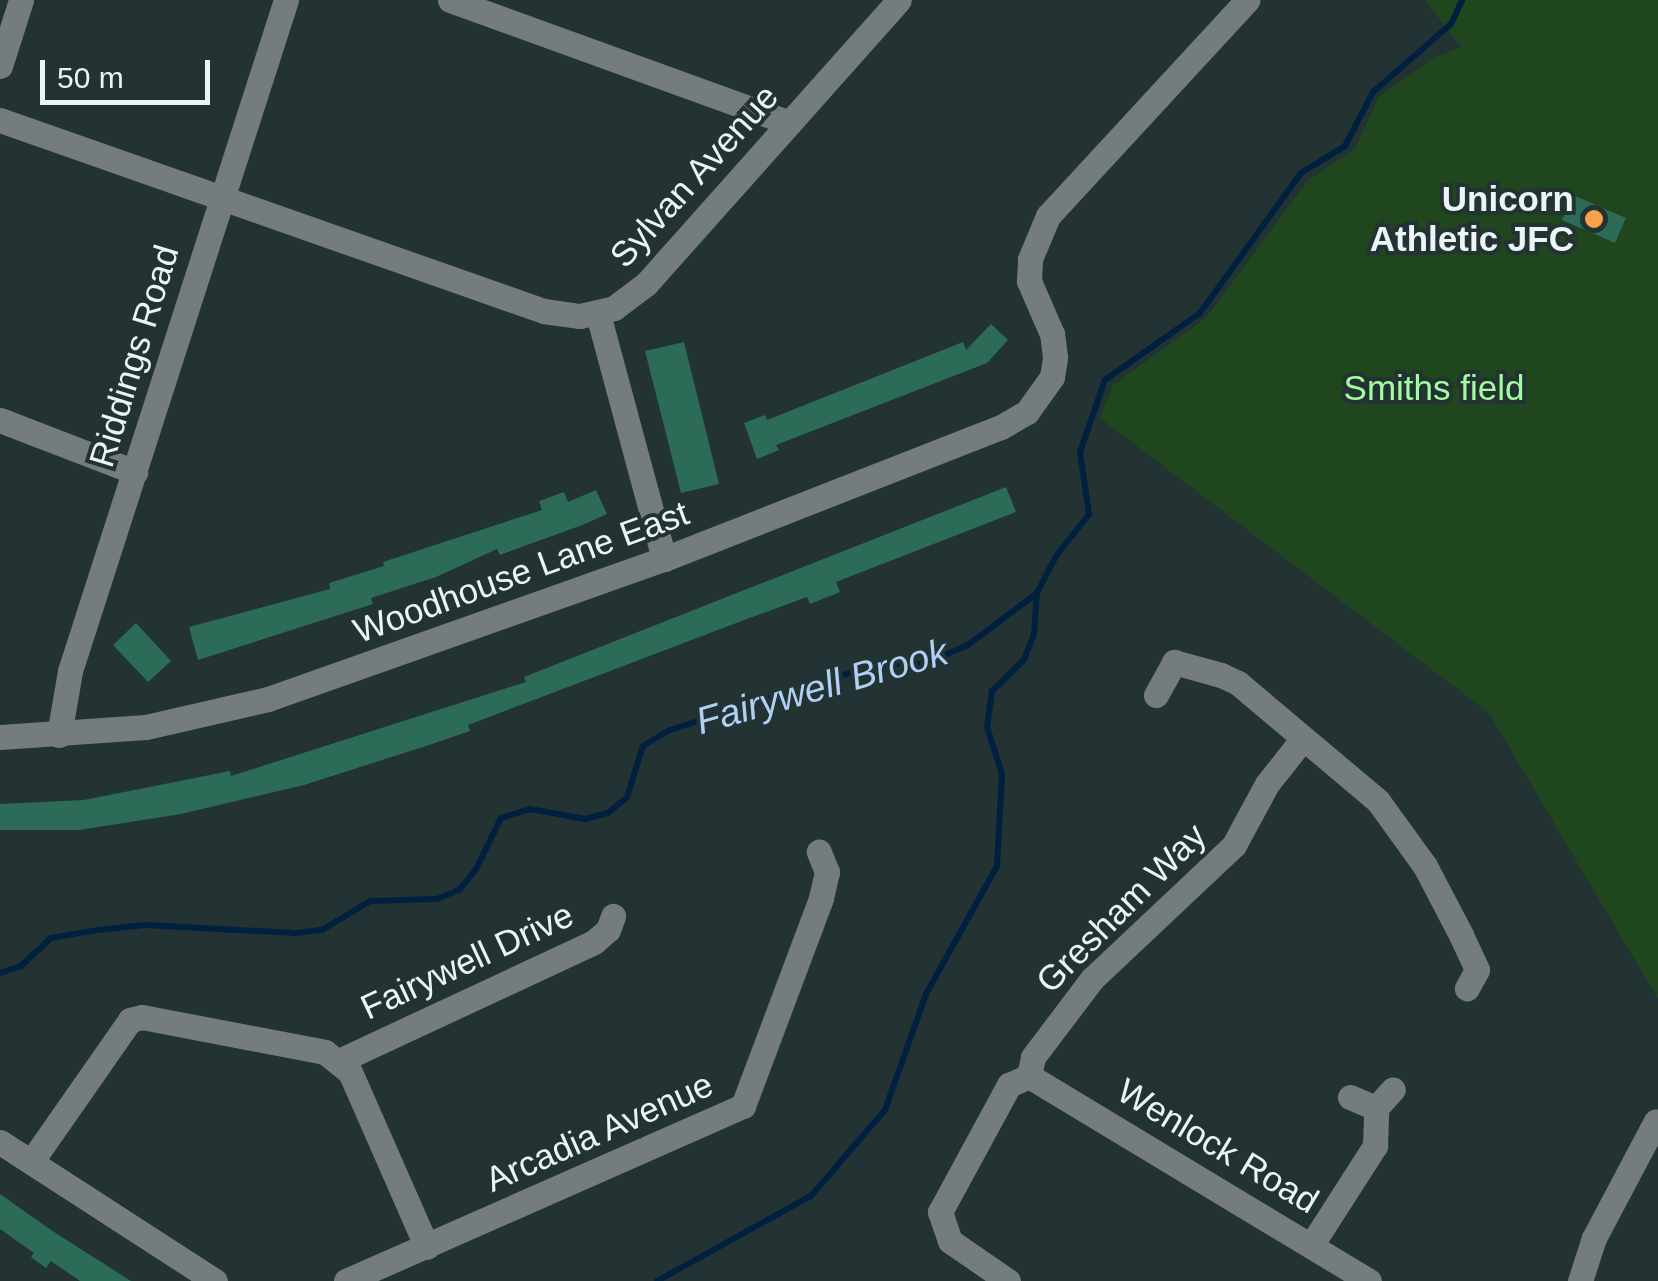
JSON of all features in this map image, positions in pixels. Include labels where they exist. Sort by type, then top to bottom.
[{"type":"street","points":[[0,66],[21,0]]},
{"type":"street","name":"Riddings Road","points":[[58,735],[70,671],[286,0]]},
{"type":"street","points":[[450,0],[789,124]]},
{"type":"street","name":"Sylvan Avenue","points":[[0,120],[544,311],[564,316],[598,314],[614,308],[646,284],[899,0]]},
{"type":"street","name":"Woodhouse Lane East","points":[[0,737],[58,735],[182,721],[268,699],[664,559],[1001,427],[1027,412],[1052,377],[1055,357],[1052,334],[1029,282],[1030,259],[1048,216],[1247,0]]},
{"type":"street","points":[[598,314],[664,559]]},
{"type":"street","points":[[0,420],[135,472]]},
{"type":"street","points":[[1156,696],[1175,652],[1238,684],[1301,741],[1351,777],[1399,826],[1439,890],[1480,978]]},
{"type":"street","name":"Gresham Way","points":[[1008,1281],[950,1241],[940,1212],[1009,1085],[1029,1076],[1033,1057],[1092,979],[1234,846],[1267,784],[1301,741]]},
{"type":"street","name":"Arcadia Avenue","points":[[346,1281],[743,1106],[820,898],[827,872],[818,852]]},
{"type":"street","name":"Fairywell Drive","points":[[341,1060],[594,942],[608,930],[613,916]]},
{"type":"street","points":[[31,1162],[118,1030],[136,1018],[326,1052],[341,1060],[427,1247]]},
{"type":"street","name":"Wenlock Road","points":[[1029,1076],[1369,1281]]},
{"type":"street","points":[[1312,1244],[1375,1146],[1384,1099],[1350,1097]]},
{"type":"street","points":[[1580,1281],[1594,1238],[1649,1155],[1656,1120]]},
{"type":"street","points":[[0,1142],[215,1281]]},
{"type":"green space","name":"Smiths field","points":[[1425,0],[1658,0],[1658,999],[1489,713],[1100,418],[1113,385],[1206,318],[1308,180],[1354,150],[1379,97],[1433,58],[1461,47]]},
{"type":"building","name":"Unicorn Athletic JFC","points":[[1573,195],[1626,218],[1615,243],[1562,220]]},
{"type":"building","points":[[991,324],[1008,340],[987,363],[776,445],[779,450],[757,459],[744,423],[765,415],[767,420],[963,342],[966,350]]},
{"type":"building","points":[[684,342],[719,484],[681,493],[645,351]]},
{"type":"building","points":[[1006,487],[1016,512],[836,582],[840,592],[810,604],[807,597],[747,619],[468,725],[470,731],[429,745],[304,785],[181,814],[79,830],[0,830],[0,804],[84,800],[230,771],[231,776],[526,682],[524,677]]},
{"type":"building","points":[[596,490],[607,514],[585,524],[500,555],[497,549],[436,577],[371,598],[373,604],[198,660],[189,627],[330,589],[329,583],[384,566],[383,562],[542,510],[539,501],[564,492],[568,502]]},
{"type":"building","points":[[136,623],[171,661],[148,682],[113,645]]},
{"type":"building","points":[[0,1194],[131,1281],[80,1281],[51,1261],[46,1268],[31,1257],[34,1253],[0,1229]]},
{"type":"waterway","name":"Fairywell Brook","points":[[0,973],[21,966],[51,938],[98,930],[146,925],[296,933],[322,930],[370,901],[437,899],[460,889],[476,869],[501,818],[530,809],[585,819],[608,813],[627,797],[643,746],[670,730],[882,664],[923,664],[968,645],[1037,593],[1056,556],[1089,514],[1080,452],[1105,380],[1200,313],[1301,173],[1345,146],[1373,92],[1451,24],[1462,0]]},
{"type":"waterway","points":[[657,1281],[811,1196],[885,1110],[926,994],[997,866],[1002,774],[987,727],[992,691],[1024,660],[1034,634],[1037,595]]},
{"type":"place","name":"Unicorn Athletic JFC","points":[[1594,219]]}]
